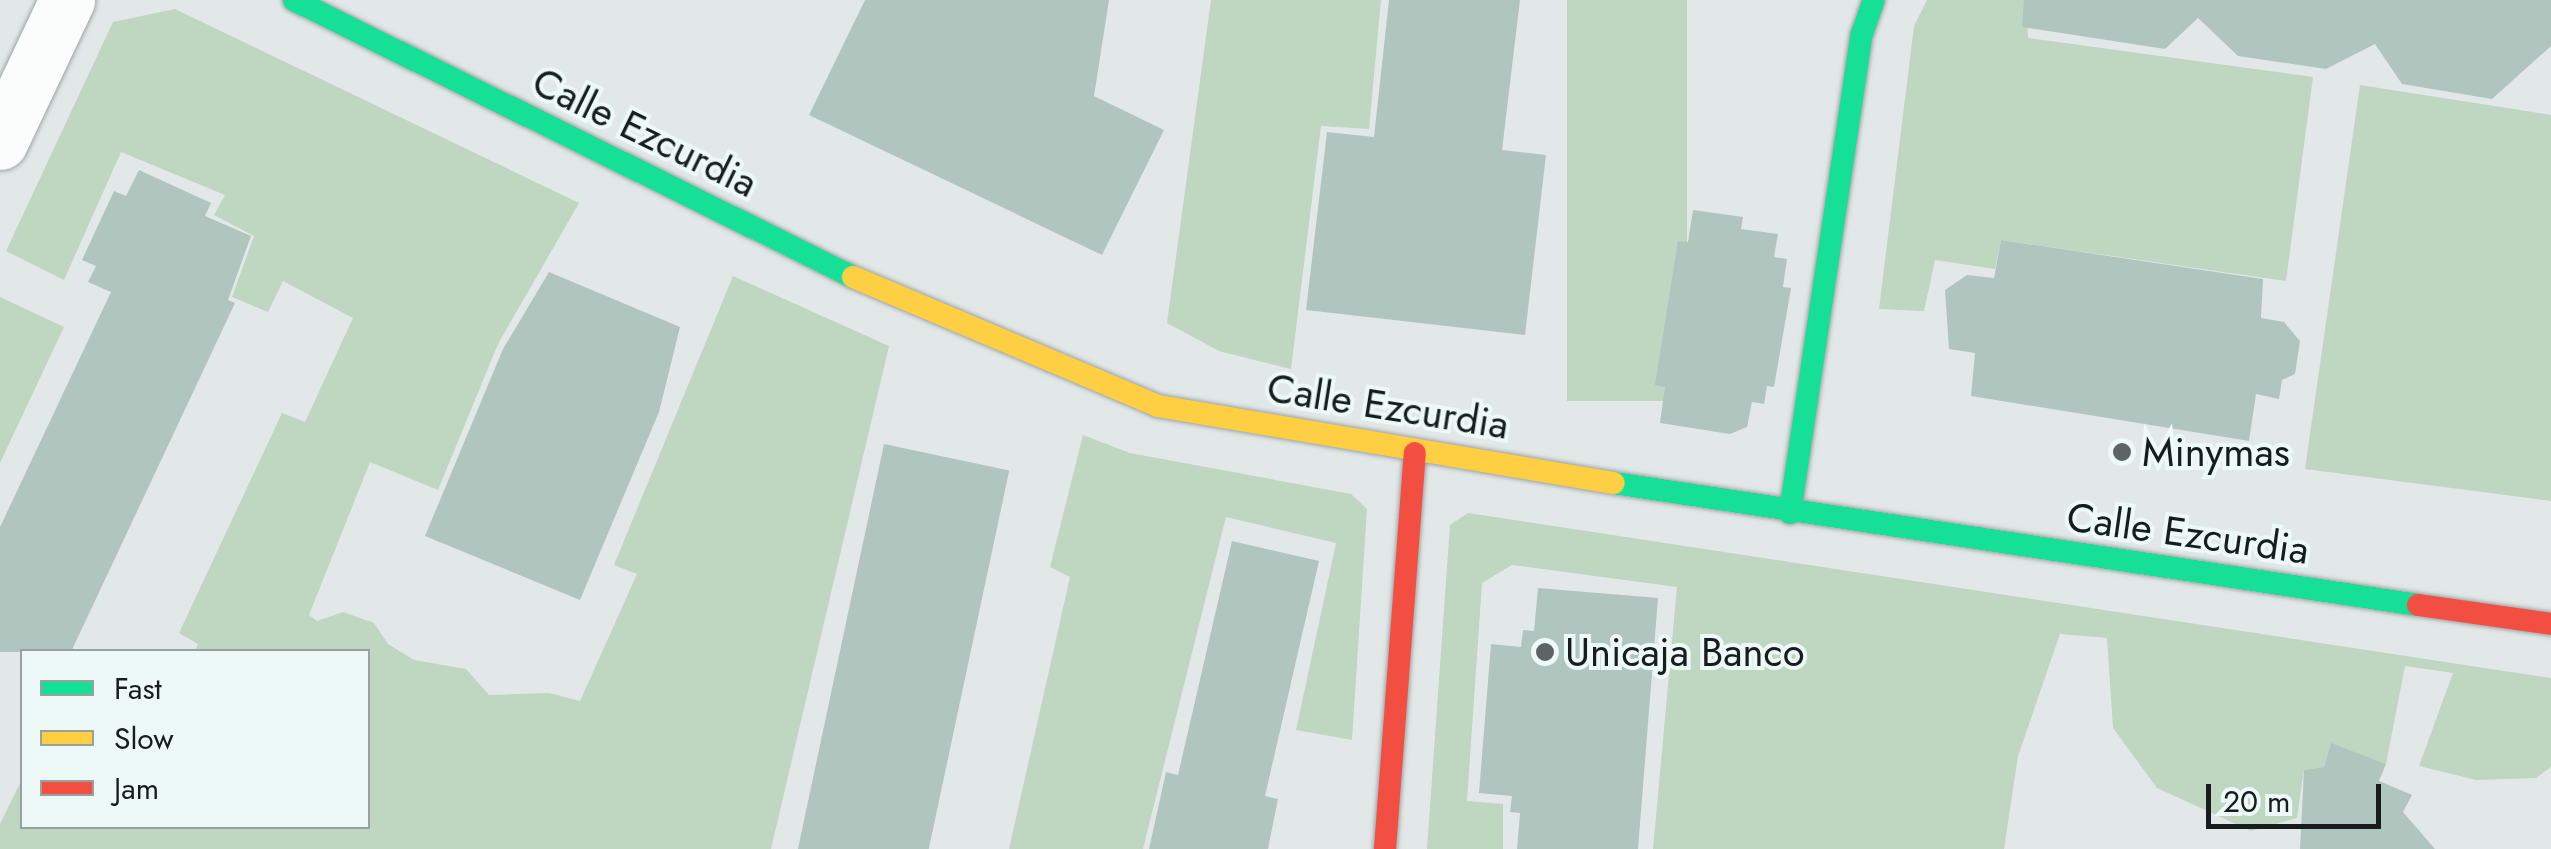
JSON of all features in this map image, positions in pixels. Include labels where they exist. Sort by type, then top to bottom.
[{"type":"main road","name":"Calle Ezcurdia","points":[[294,0],[889,294],[1158,406],[1415,453],[1790,513],[2551,624]]},
{"type":"main road","points":[[1790,513],[1862,34],[1874,0]]},
{"type":"main road","points":[[1386,849],[1415,453]]},
{"type":"street","points":[[0,142],[67,0]]},
{"type":"green space","points":[[1211,0],[1381,0],[1369,129],[1321,126],[1291,369],[1219,351],[1167,323]]},
{"type":"green space","points":[[1567,0],[1687,0],[1687,401],[1567,401]]},
{"type":"green space","points":[[1927,0],[2027,0],[2028,38],[2313,77],[2286,281],[2001,240],[1995,269],[1935,260],[1924,311],[1879,309],[1914,26]]},
{"type":"green space","points":[[175,9],[579,203],[498,344],[438,490],[370,462],[309,615],[317,621],[343,612],[374,623],[388,644],[414,660],[466,669],[489,695],[549,693],[580,701],[637,574],[614,565],[733,276],[889,346],[771,849],[0,849],[0,824],[20,783],[20,829],[370,829],[370,649],[196,649],[198,644],[179,633],[282,413],[305,422],[353,318],[283,281],[268,312],[232,297],[254,236],[214,215],[225,195],[121,152],[64,280],[6,251],[113,22]]},
{"type":"green space","points":[[2360,85],[2551,115],[2551,501],[2305,469]]},
{"type":"green space","points":[[0,297],[64,327],[0,463]]},
{"type":"green space","points":[[1083,435],[1130,453],[1351,494],[1367,509],[1352,740],[1296,730],[1336,543],[1226,517],[1143,849],[1009,849],[1070,577],[1050,567]]},
{"type":"green space","points":[[1468,513],[2551,678],[2551,767],[2536,778],[2476,780],[2419,766],[2453,673],[2405,666],[2386,764],[2331,744],[2324,767],[2304,770],[2297,818],[2251,831],[2157,788],[2113,728],[2107,638],[2060,634],[2018,756],[2004,849],[1653,849],[1677,587],[1512,565],[1482,583],[1467,801],[1503,804],[1503,849],[1427,849],[1450,525]]},
{"type":"building","points":[[865,0],[1109,0],[1094,96],[1164,130],[1102,255],[809,115]]},
{"type":"building","points":[[1389,0],[1520,0],[1502,150],[1546,155],[1525,335],[1306,310],[1327,132],[1374,137]]},
{"type":"building","points":[[2024,0],[2551,0],[2551,46],[2492,99],[2402,84],[2375,44],[2326,69],[2238,56],[2198,18],[2165,49],[2022,27]]},
{"type":"building","points":[[139,170],[211,203],[205,216],[251,236],[228,300],[235,303],[72,649],[0,652],[0,527],[111,292],[88,282],[96,266],[82,260],[114,191],[126,196]]},
{"type":"building","points":[[1693,210],[1743,217],[1741,229],[1778,234],[1774,257],[1787,259],[1783,287],[1791,288],[1774,387],[1767,386],[1764,404],[1752,402],[1747,427],[1730,434],[1660,423],[1665,387],[1655,385],[1678,241],[1688,242]]},
{"type":"building","points":[[2001,240],[2263,279],[2261,318],[2284,322],[2300,341],[2295,374],[2282,380],[2279,399],[2256,394],[2249,441],[1971,396],[1975,353],[1949,349],[1945,290],[1967,275],[1994,278]]},
{"type":"building","points":[[549,272],[680,327],[659,412],[580,600],[425,536],[503,349]]},
{"type":"building","points":[[884,444],[1009,471],[929,849],[798,849]]},
{"type":"building","points":[[1232,541],[1319,561],[1265,796],[1278,799],[1268,849],[1149,849],[1166,772],[1178,775]]},
{"type":"building","points":[[1538,588],[1658,598],[1638,849],[1517,849],[1520,813],[1510,812],[1512,796],[1479,793],[1491,644],[1521,647],[1523,630],[1534,631]]},
{"type":"building","points":[[2331,743],[2386,764],[2379,781],[2412,795],[2403,812],[2435,849],[2300,849],[2304,770],[2324,767]]},
{"type":"traffic: fast","points":[[294,0],[853,277]]},
{"type":"traffic: fast","points":[[1790,513],[1862,34],[1874,0]]},
{"type":"traffic: fast","points":[[1614,483],[2418,605]]},
{"type":"traffic: slow","points":[[853,277],[1158,406],[1614,483]]},
{"type":"traffic: jam","points":[[1385,849],[1415,453]]},
{"type":"traffic: jam","points":[[2418,605],[2551,624]]},
{"type":"place","name":"Minymas","points":[[2122,452]]},
{"type":"place","name":"Unicaja Banco","points":[[1545,652]]}]
